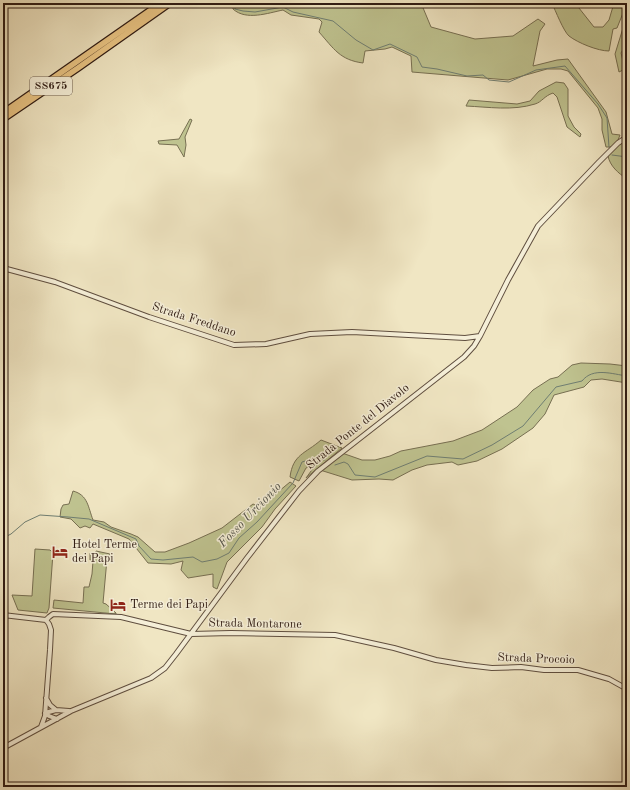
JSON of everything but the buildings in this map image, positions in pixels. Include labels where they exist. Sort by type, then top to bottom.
[{"type":"highway","name":"SS675","points":[[3,119],[98,51],[161,3]]},
{"type":"highway","name":"SS675","points":[[3,113],[170,3]]},
{"type":"street","name":"Strada Ponte del Diavolo","points":[[3,748],[39,730],[71,711],[151,678],[165,668],[246,558],[299,491],[320,468],[464,357],[474,346],[538,226],[618,143],[627,137]]},
{"type":"street","name":"Strada Freddano","points":[[3,268],[55,282],[149,317],[234,345],[266,344],[310,334],[352,332],[465,338],[480,336]]},
{"type":"street","name":"Strada Montarone","points":[[46,620],[49,616],[59,613],[121,617],[191,634],[230,633],[335,635],[394,648],[436,660],[466,665]]},
{"type":"street","points":[[3,615],[46,620],[49,624],[50,657],[45,713],[43,723],[39,730]]},
{"type":"street","name":"Strada Procoio","points":[[466,665],[492,668],[521,667],[544,670],[578,670],[609,679],[627,689]]},
{"type":"street","points":[[46,698],[50,705],[56,710],[64,712],[71,711]]},
{"type":"street","points":[[45,713],[56,710]]},
{"type":"street","points":[[45,713],[52,718],[58,719]]},
{"type":"green space","points":[[233,3],[242,3],[243,6],[248,7],[256,4],[267,3],[421,3],[431,27],[475,39],[513,36],[538,19],[545,24],[540,31],[533,66],[568,59],[606,112],[612,134],[620,135],[618,140],[611,147],[606,147],[602,130],[602,119],[598,108],[568,71],[561,69],[547,69],[508,80],[412,72],[411,56],[392,47],[365,51],[363,63],[355,62],[338,53],[319,32],[322,22],[319,19],[291,15],[283,10],[257,15],[244,15],[233,9]]},
{"type":"green space","points":[[552,3],[575,3],[594,27],[603,27],[609,20],[614,3],[627,3],[617,28],[613,29],[609,51],[599,50],[588,46],[569,36],[562,26]]},
{"type":"green space","points":[[627,15],[627,42],[621,53],[625,69],[619,72],[615,54]]},
{"type":"green space","points":[[556,82],[564,83],[568,89],[568,116],[574,127],[581,134],[580,137],[567,127],[557,97],[553,93],[537,103],[527,106],[500,108],[466,106],[469,100],[517,104],[530,101],[539,91]]},
{"type":"green space","points":[[190,119],[192,120],[185,137],[186,145],[184,157],[177,145],[159,144],[158,141],[179,139]]},
{"type":"green space","points":[[622,142],[627,145],[627,179],[615,169],[608,156]]},
{"type":"green space","points":[[581,363],[627,366],[627,383],[602,379],[591,380],[584,387],[554,395],[545,414],[533,428],[502,449],[477,461],[458,465],[452,462],[427,465],[412,470],[393,480],[352,480],[320,470],[342,453],[362,460],[375,460],[401,451],[453,441],[482,430],[517,407],[533,390],[550,379],[558,377],[572,365]]},
{"type":"green space","points":[[321,440],[342,448],[306,478],[314,467],[312,465],[306,468],[299,481],[290,477],[294,463],[297,459]]},
{"type":"green space","points":[[290,482],[296,486],[275,509],[262,527],[227,562],[217,589],[213,587],[213,574],[188,578],[181,570],[183,561],[171,564],[148,563],[129,539],[93,524],[90,528],[85,526],[80,528],[71,519],[60,517],[63,505],[69,504],[73,491],[82,495],[85,499],[93,520],[104,522],[111,527],[138,537],[155,552],[165,552],[222,528],[253,504],[260,507]]},
{"type":"green space","points":[[35,549],[50,550],[53,553],[49,608],[47,613],[18,610],[12,595],[32,596]]},
{"type":"green space","points":[[96,551],[110,554],[107,559],[103,603],[116,614],[53,608],[54,600],[83,603],[84,587],[89,587],[92,574],[93,561],[90,560],[90,553],[95,554]]},
{"type":"waterway","points":[[235,3],[235,9],[243,11],[255,12],[283,7],[293,12],[333,21],[356,40],[373,50],[390,44],[417,57],[422,67],[467,76],[483,75],[489,80],[509,82],[536,70],[565,66],[598,104],[607,118],[609,147]]},
{"type":"waterway","points":[[612,155],[627,157]]},
{"type":"waterway","points":[[335,465],[344,462],[348,464],[355,475],[375,477],[427,456],[463,459],[492,445],[523,426],[556,387],[582,381],[592,374],[603,372],[627,376]]},
{"type":"waterway","name":"Fosso Urcionio","points":[[3,538],[11,534],[25,522],[40,515],[89,519],[136,539],[139,546],[151,559],[163,560],[193,557],[202,562],[217,559],[229,553],[239,538],[257,522],[293,483],[302,462],[315,458],[325,460]]},
{"type":"place","name":"Hotel Terme dei Papi","points":[[60,552]]},
{"type":"place","name":"Terme dei Papi","points":[[118,605]]}]
